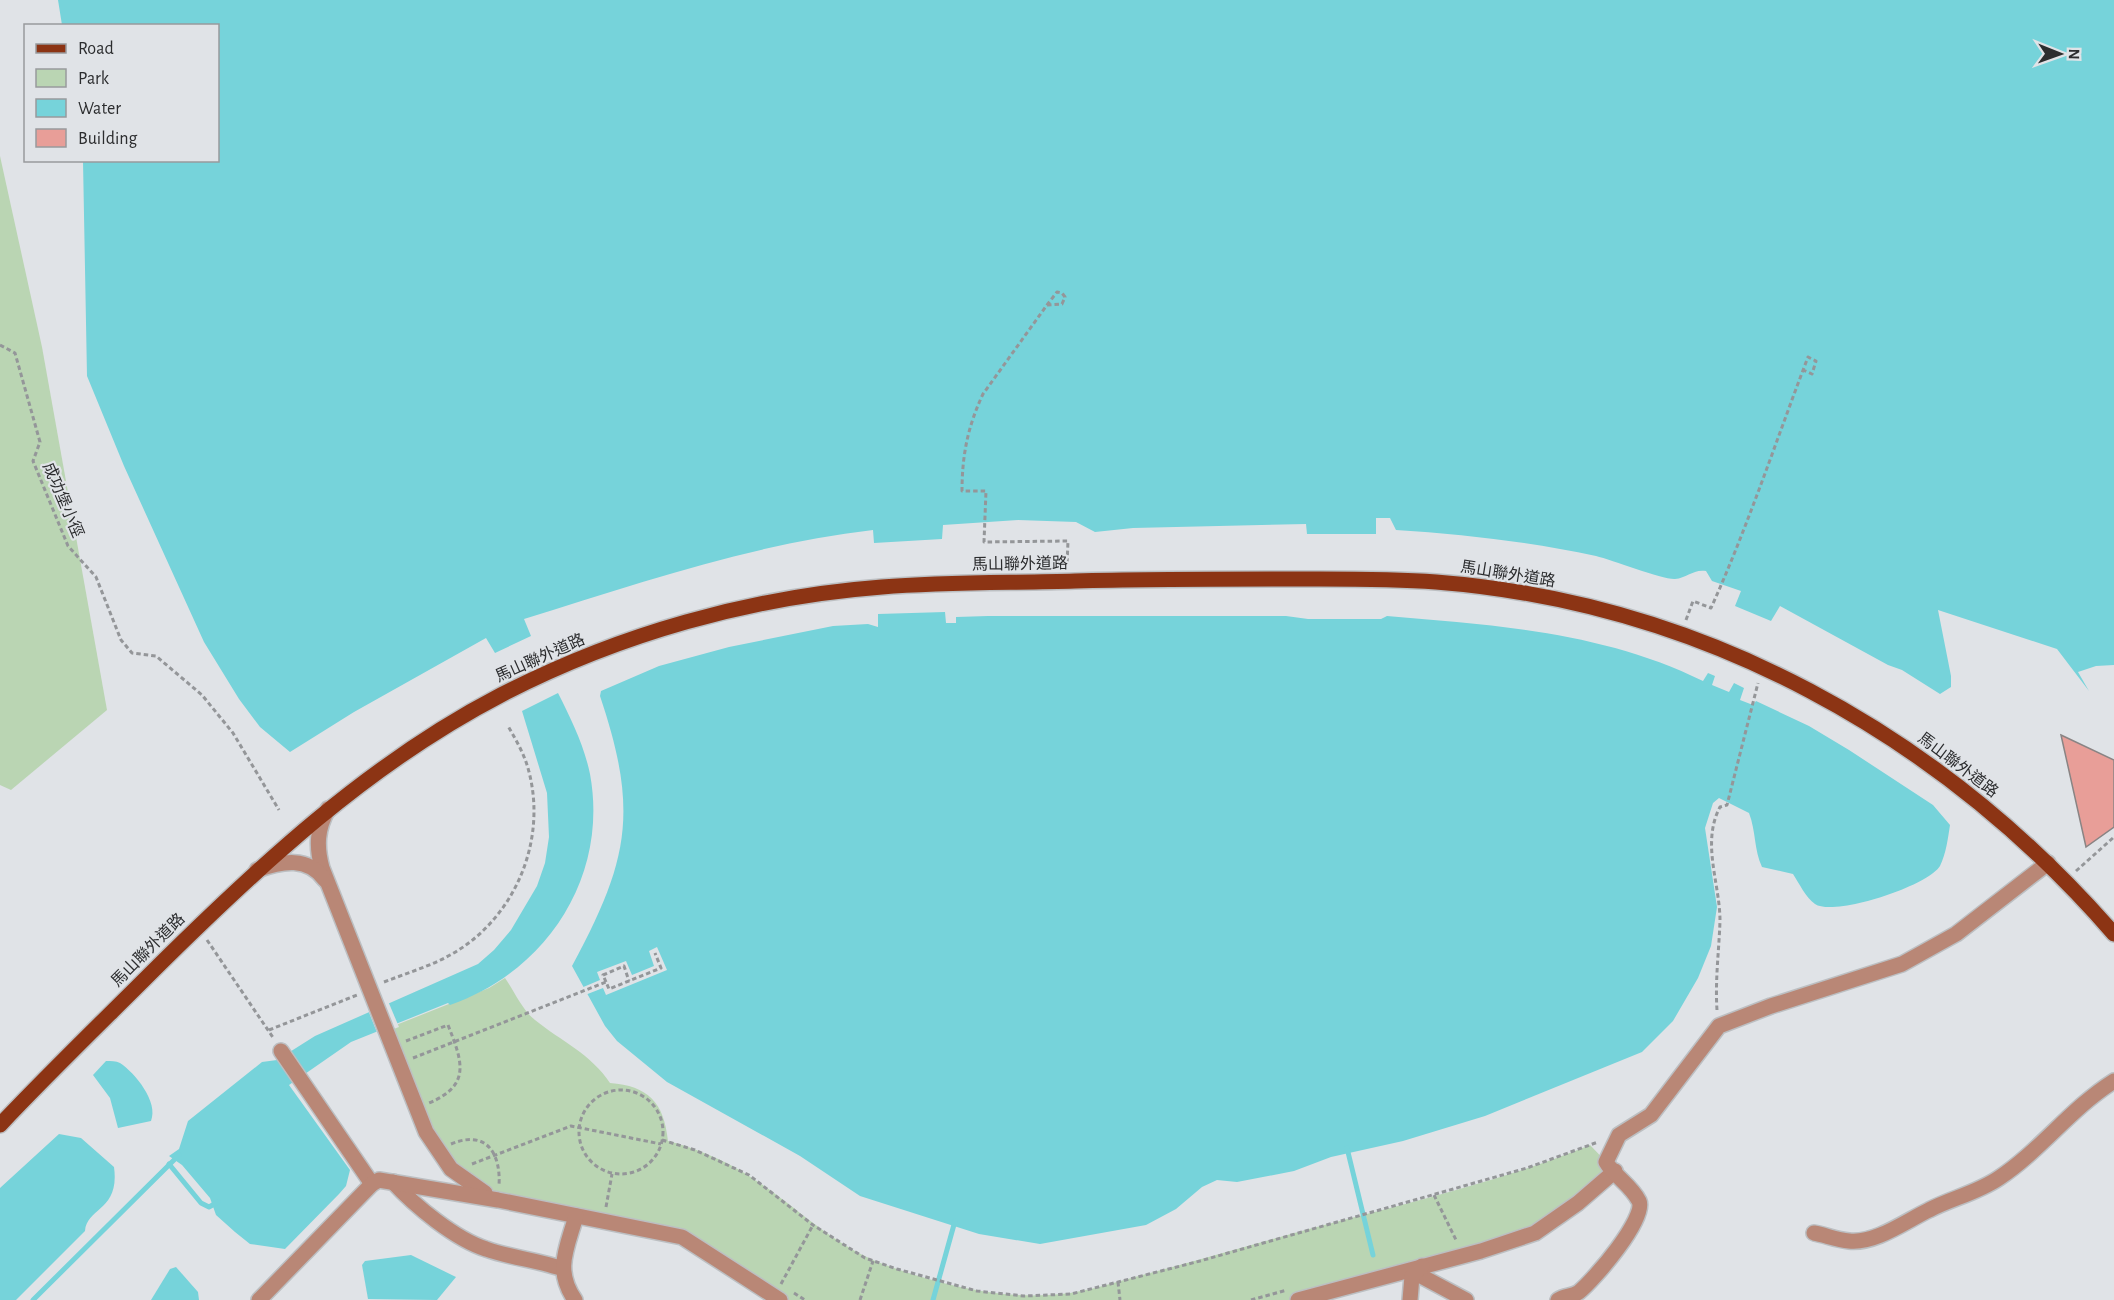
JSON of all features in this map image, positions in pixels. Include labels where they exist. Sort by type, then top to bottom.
[{"type":"main road","name":"馬山聯外道路","points":[[0,1125],[257,870],[328,808],[412,748],[510,690],[646,634],[747,607],[825,593],[915,585],[1211,579],[1411,580],[1475,586],[1577,605],[1681,635],[1783,675],[1887,736],[1990,811],[2048,863],[2114,934]]},
{"type":"street","points":[[318,856],[318,829],[328,808]]},
{"type":"street","points":[[286,845],[296,839],[308,839],[313,843],[330,890],[374,987],[376,1005],[419,1114],[438,1152],[462,1180],[498,1194],[576,1216],[682,1237],[772,1294]]},
{"type":"street","points":[[257,870],[283,862],[299,863],[319,872],[330,890]]},
{"type":"street","points":[[1558,1300],[1574,1296],[1582,1289],[1614,1252],[1639,1217],[1641,1209],[1639,1201],[1606,1162],[1619,1136],[1651,1115],[1719,1026],[1771,1006],[1902,964],[1956,934],[2048,863]]},
{"type":"street","points":[[281,1051],[372,1184]]},
{"type":"street","points":[[1814,1233],[1851,1242],[1880,1235],[1938,1205],[1978,1191],[2014,1166],[2094,1094],[2114,1081]]},
{"type":"street","points":[[1298,1300],[1420,1268],[1534,1233],[1578,1203],[1615,1171]]},
{"type":"street","points":[[259,1300],[372,1184],[379,1180],[498,1194]]},
{"type":"street","points":[[393,1182],[411,1201],[458,1235],[483,1248],[535,1259],[563,1269]]},
{"type":"street","points":[[575,1300],[563,1279],[563,1269],[576,1216]]},
{"type":"street","points":[[1410,1300],[1410,1286],[1420,1268]]},
{"type":"street","points":[[1420,1268],[1419,1275],[1466,1300]]},
{"type":"street","points":[[1340,1288],[1346,1291],[1352,1300]]},
{"type":"path","points":[[984,536],[985,491],[962,491],[963,460],[969,426],[983,394],[1047,306],[1058,293],[1065,297],[1062,305],[1047,306]]},
{"type":"path","points":[[1047,306],[983,394],[975,410],[965,441],[962,491],[986,491],[984,542],[1068,541],[1067,572]]},
{"type":"path","name":"成功堡小徑","points":[[0,345],[15,353],[21,370],[25,396],[40,442],[33,462],[68,546],[96,577],[121,640],[132,653],[156,656],[202,695],[233,734],[279,810]]},
{"type":"path","points":[[1683,626],[1693,601],[1711,608],[1808,357],[1816,362],[1812,374],[1803,370]]},
{"type":"path","points":[[1719,1026],[1716,959],[1719,905],[1713,861],[1712,826],[1720,807],[1727,805],[1758,681]]},
{"type":"path","points":[[268,1030],[430,964],[468,943],[502,908],[522,877],[533,837],[535,807],[529,769],[508,726]]},
{"type":"path","points":[[2077,879],[2072,874],[2114,837]]},
{"type":"path","points":[[197,927],[281,1051]]},
{"type":"path","points":[[629,981],[624,966],[603,975],[609,989],[629,981],[661,968],[655,953]]},
{"type":"path","points":[[408,1060],[606,982]]},
{"type":"path","points":[[401,1043],[448,1025],[455,1042],[461,1064],[457,1082],[448,1094],[426,1104]]},
{"type":"path","points":[[620,1090],[634,1092],[646,1098],[656,1109],[662,1121],[661,1142],[652,1161],[641,1169],[628,1174],[612,1174],[590,1162],[582,1150],[579,1128],[585,1110],[594,1099],[620,1090]]},
{"type":"path","points":[[465,1167],[570,1126],[661,1142],[695,1150],[749,1175],[813,1225],[842,1245],[873,1261],[962,1287],[1032,1298],[1071,1294],[1118,1282],[1434,1195],[1554,1160],[1590,1145]]},
{"type":"path","points":[[446,1147],[461,1141],[478,1141],[496,1155],[500,1164],[498,1194]]},
{"type":"path","points":[[605,1209],[612,1174]]},
{"type":"path","points":[[1434,1195],[1458,1244]]},
{"type":"path","points":[[772,1294],[813,1225]]},
{"type":"path","points":[[860,1300],[873,1261]]},
{"type":"path","points":[[1118,1282],[1120,1300]]},
{"type":"green space","points":[[0,156],[42,347],[107,710],[11,790],[0,785]]},
{"type":"green space","points":[[505,978],[531,1016],[585,1056],[610,1083],[635,1088],[652,1098],[663,1116],[668,1141],[710,1155],[740,1170],[834,1238],[872,1259],[913,1274],[970,1289],[1028,1295],[1070,1293],[1092,1289],[1473,1185],[1590,1145],[1615,1171],[1555,1221],[1298,1300],[780,1300],[682,1237],[498,1200],[451,1169],[386,1029],[489,988]]},
{"type":"water","points":[[58,0],[2114,0],[2114,665],[2096,666],[2078,672],[2089,691],[2057,649],[1938,610],[1951,676],[1951,687],[1940,694],[1902,670],[1888,665],[1780,606],[1771,621],[1735,606],[1741,591],[1712,581],[1706,571],[1697,571],[1675,579],[1669,578],[1596,556],[1546,547],[1471,536],[1396,530],[1390,518],[1376,518],[1376,534],[1307,534],[1306,524],[1133,528],[1095,532],[1076,522],[1018,520],[943,525],[942,539],[874,543],[873,530],[828,536],[697,566],[524,619],[531,636],[495,653],[486,638],[354,712],[290,752],[260,727],[239,699],[204,642],[124,466],[87,376],[83,162],[219,162],[219,24],[62,24]]},
{"type":"water","points":[[945,612],[946,623],[956,623],[956,617],[988,616],[1286,616],[1308,619],[1381,619],[1387,616],[1468,623],[1588,641],[1627,651],[1703,681],[1708,673],[1715,676],[1712,685],[1729,692],[1734,683],[1744,688],[1740,700],[1753,705],[1756,701],[1809,726],[1933,805],[1950,825],[1945,851],[1940,866],[1918,882],[1860,903],[1825,907],[1812,901],[1793,874],[1762,867],[1749,813],[1719,798],[1713,803],[1705,828],[1717,907],[1711,946],[1698,978],[1673,1021],[1642,1052],[1485,1116],[1403,1141],[1331,1157],[1294,1171],[1237,1182],[1217,1180],[1202,1187],[1176,1209],[1146,1225],[1040,1244],[979,1234],[860,1196],[800,1156],[667,1082],[617,1041],[605,1026],[572,966],[606,895],[616,865],[622,835],[623,804],[620,772],[600,696],[601,691],[659,666],[729,647],[833,626],[868,624],[878,627],[878,614]]},
{"type":"water","points":[[558,693],[577,732],[587,763],[593,812],[590,849],[579,884],[563,916],[541,945],[515,969],[484,990],[351,1042],[289,1085],[350,1170],[346,1186],[285,1249],[250,1244],[216,1215],[210,1198],[182,1165],[169,1156],[179,1149],[188,1121],[262,1062],[277,1060],[315,1036],[478,964],[494,950],[511,930],[537,886],[545,863],[549,837],[547,793],[522,711]]},
{"type":"water","points":[[106,1061],[120,1063],[139,1081],[152,1105],[151,1121],[118,1128],[110,1098],[93,1075]]},
{"type":"water","points":[[59,1134],[81,1138],[114,1167],[115,1181],[112,1192],[108,1200],[91,1217],[85,1231],[16,1300],[0,1300],[0,1188]]},
{"type":"water","points":[[411,1255],[456,1277],[437,1300],[368,1299],[362,1265],[365,1261]]},
{"type":"water","points":[[176,1267],[198,1292],[199,1300],[151,1300],[170,1269]]},
{"type":"pier","points":[[657,947],[667,970],[606,995],[603,988],[585,995],[581,988],[600,980],[597,972],[626,961],[632,975],[654,966],[649,951]]},
{"type":"pier","points":[[388,1001],[399,1027],[378,1035],[368,1010]]},
{"type":"building","points":[[2061,735],[2114,760],[2114,827],[2086,847]]},
{"type":"waterway","points":[[1347,1148],[1373,1255]]},
{"type":"waterway","points":[[33,1300],[179,1155]]},
{"type":"waterway","points":[[169,1164],[201,1203],[209,1207],[218,1202]]},
{"type":"waterway","points":[[933,1300],[955,1221]]}]
